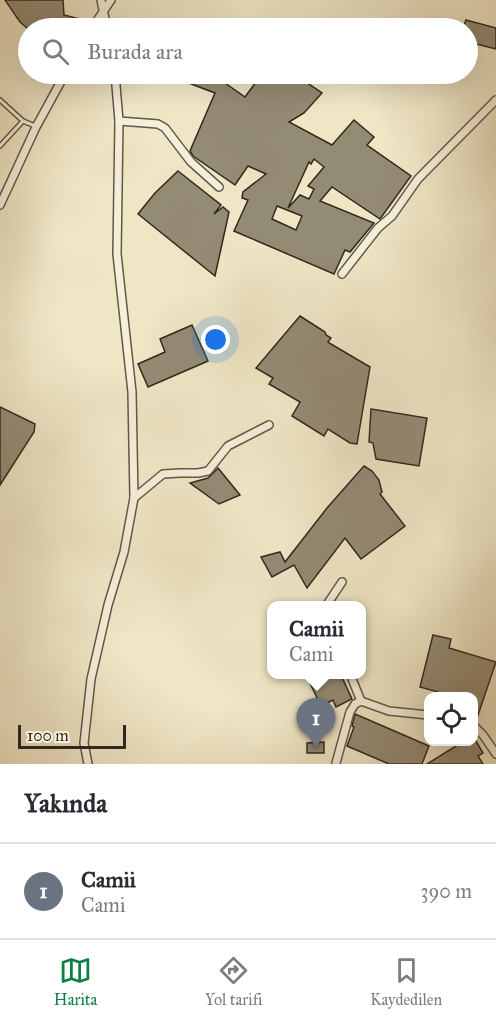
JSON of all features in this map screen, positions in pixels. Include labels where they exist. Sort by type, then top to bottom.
[{"type":"street","points":[[101,0],[105,18]]},
{"type":"street","points":[[99,18],[111,0]]},
{"type":"street","points":[[0,205],[36,127],[60,84]]},
{"type":"street","points":[[88,764],[84,743],[91,679],[108,605],[124,552],[134,498],[132,392],[117,254],[119,121],[116,84]]},
{"type":"street","points":[[342,274],[378,228],[392,216],[418,179],[496,100]]},
{"type":"street","points":[[119,121],[158,124],[165,128],[191,162],[219,187]]},
{"type":"street","points":[[134,498],[163,474],[208,471],[228,446],[269,425]]},
{"type":"street","points":[[329,601],[342,582]]},
{"type":"street","points":[[352,679],[361,701]]},
{"type":"street","points":[[337,764],[355,704],[361,701],[389,711],[424,714]]},
{"type":"street","points":[[478,730],[496,754]]},
{"type":"lane","points":[[0,100],[23,121],[36,127]]},
{"type":"lane","points":[[0,146],[23,121]]},
{"type":"building","points":[[5,0],[63,0],[64,15],[75,18],[18,18]]},
{"type":"building","points":[[478,23],[496,28],[496,49],[478,44]]},
{"type":"building","points":[[191,84],[227,84],[245,97],[255,84],[309,84],[322,93],[304,113],[289,122],[332,145],[354,120],[374,137],[367,145],[411,176],[380,219],[332,187],[320,201],[374,223],[350,252],[345,250],[334,274],[234,231],[248,200],[242,198],[243,192],[266,174],[248,166],[235,185],[193,156],[190,151],[215,93]],"holes":[[[314,159],[324,167],[308,186],[314,189],[309,199],[300,195],[288,208],[309,162],[311,164]],[[277,206],[302,216],[296,230],[272,219]]]},
{"type":"building","points":[[178,171],[221,205],[214,214],[223,207],[229,212],[215,276],[138,214],[155,193]]},
{"type":"building","points":[[300,316],[325,332],[331,338],[328,342],[370,367],[357,444],[350,443],[328,429],[324,436],[292,416],[300,402],[269,384],[273,378],[256,368]]},
{"type":"building","points":[[192,325],[208,361],[148,387],[138,364],[165,352],[160,339]]},
{"type":"building","points":[[0,407],[35,424],[34,432],[0,485]]},
{"type":"building","points":[[371,409],[427,418],[419,466],[376,459],[373,443],[369,442]]},
{"type":"building","points":[[364,466],[372,471],[379,480],[382,492],[380,494],[405,526],[361,559],[345,538],[307,588],[294,565],[272,577],[261,557],[280,552],[285,562],[327,508]]},
{"type":"building","points":[[218,468],[240,495],[219,504],[190,483],[208,478]]},
{"type":"building","points":[[433,635],[451,639],[449,648],[496,662],[478,715],[478,692],[438,692],[420,687]]},
{"type":"building","points":[[308,679],[343,679],[352,699],[336,707],[333,700],[321,706]]},
{"type":"building","points":[[355,714],[424,744],[424,746],[429,746],[422,764],[389,764],[347,746],[354,727],[352,726]]},
{"type":"building","points":[[324,742],[324,753],[307,753],[307,743]]},
{"type":"building","points":[[478,744],[483,753],[478,756],[483,764],[427,764],[456,746]]},
{"type":"place","name":"Camii","points":[[316,748]]}]
